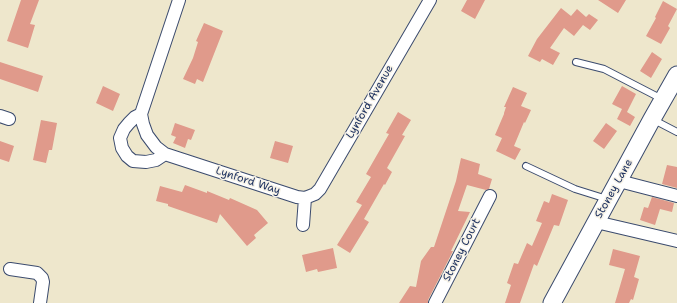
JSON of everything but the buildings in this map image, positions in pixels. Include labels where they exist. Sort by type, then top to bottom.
[{"type":"street","points":[[165,154],[156,160],[146,162],[133,161],[124,152],[120,138],[124,128],[135,117],[141,114],[179,0]]},
{"type":"street","name":"Lynford Avenue","points":[[305,198],[315,194],[320,189],[430,0]]},
{"type":"street","name":"Stoney Lane","points":[[552,303],[677,75]]},
{"type":"street","name":"Lynford Way","points":[[141,114],[147,135],[156,147],[165,154],[296,198],[305,198]]},
{"type":"street","points":[[619,181],[677,196]]},
{"type":"street","name":"Stoney Court","points":[[435,303],[490,196]]},
{"type":"street","points":[[303,225],[305,198]]},
{"type":"street","points":[[596,222],[677,241]]},
{"type":"street","points":[[10,269],[36,274],[42,278],[43,282],[40,303]]},
{"type":"lane","points":[[576,62],[604,69],[663,100]]},
{"type":"lane","points":[[652,119],[677,132]]},
{"type":"lane","points":[[526,166],[575,189],[608,200]]}]
